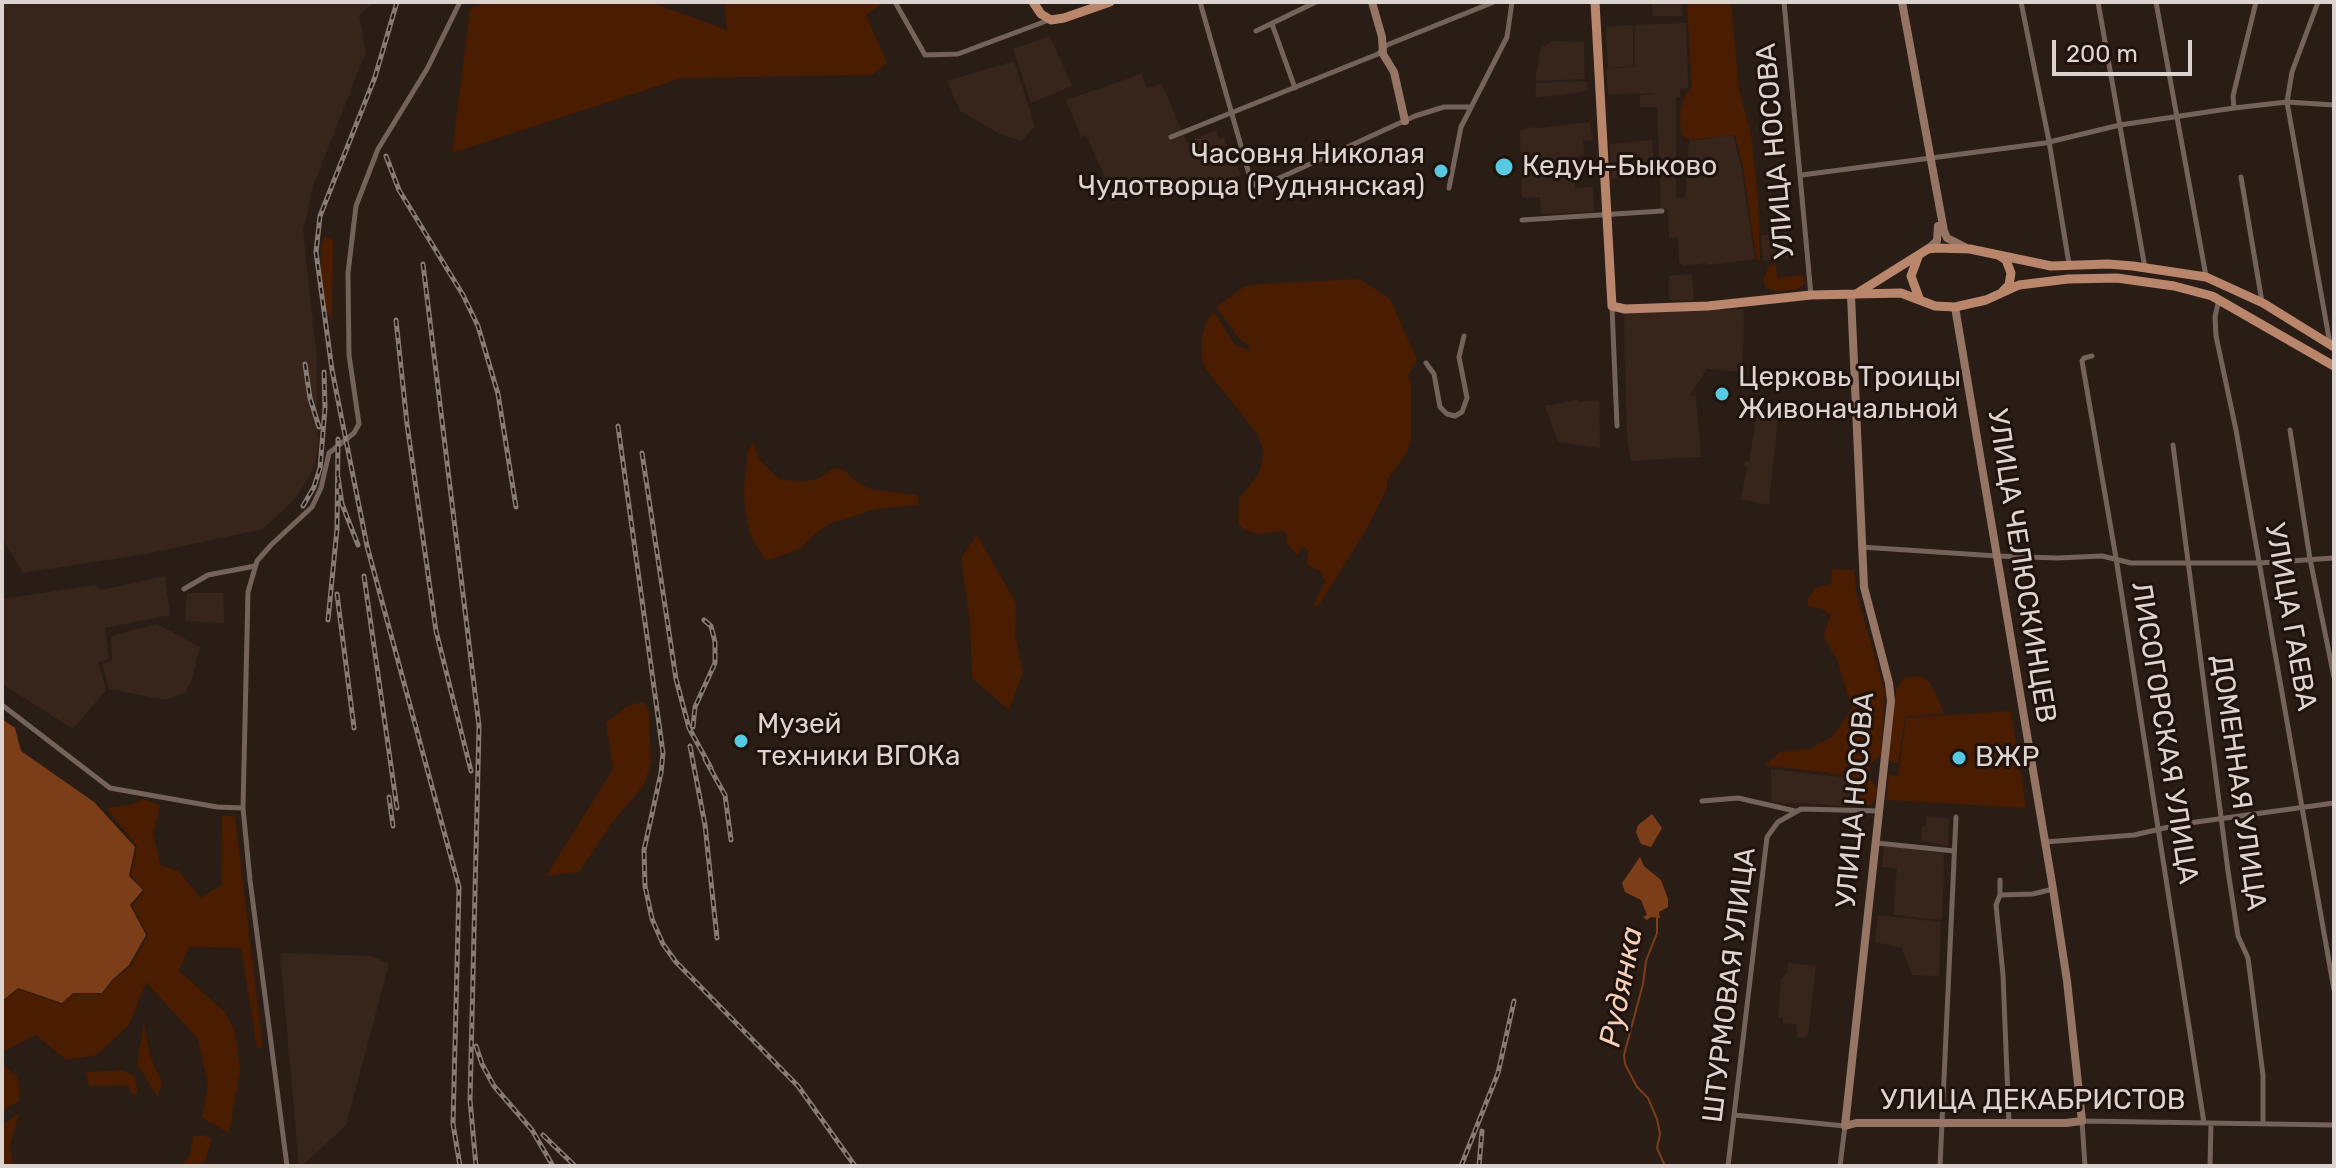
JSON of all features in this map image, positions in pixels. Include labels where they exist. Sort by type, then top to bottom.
[{"type":"main road","points":[[1033,2],[1049,20],[1110,2]]},
{"type":"main road","points":[[1595,2],[1612,306],[1625,309],[1708,306],[1811,295],[1901,293],[1935,306],[1955,307],[2034,282],[2107,278],[2174,286],[2219,299],[2333,362]]},
{"type":"main road","points":[[1854,295],[1924,252],[1970,249],[2051,266],[2108,264],[2206,277],[2263,303],[2332,346]]},
{"type":"main road","points":[[1919,298],[1911,276],[1914,265],[1924,252]]},
{"type":"main road","points":[[2000,255],[2006,260],[2011,273],[2009,285],[2001,294]]},
{"type":"street","points":[[287,1166],[243,808],[246,618],[255,566],[265,551],[312,507],[321,488],[329,453],[354,433],[359,424],[349,355],[348,273],[356,206],[378,149],[427,69],[460,2]]},
{"type":"street","points":[[895,2],[925,55],[958,54],[1049,20]]},
{"type":"street","points":[[1200,2],[1251,181],[1258,187],[1405,121],[1444,107],[1470,107]]},
{"type":"street","points":[[1256,31],[1316,2]]},
{"type":"street","points":[[1372,2],[1383,54],[1394,72],[1405,121]]},
{"type":"street","points":[[1171,137],[1378,54],[1383,49],[1494,2]]},
{"type":"street","points":[[1449,188],[1461,127],[1507,37],[1512,2]]},
{"type":"street","name":"УЛИЦА НОСОВА","points":[[1784,2],[1811,295]]},
{"type":"street","points":[[1902,2],[1939,233],[1937,241],[1924,252]]},
{"type":"street","points":[[2098,2],[2146,269]]},
{"type":"street","points":[[2156,2],[2206,277]]},
{"type":"street","points":[[2234,108],[2233,96],[2256,2]]},
{"type":"street","points":[[2318,2],[2292,72],[2287,102],[2332,346]]},
{"type":"street","points":[[2024,3],[2070,266]]},
{"type":"street","points":[[1272,24],[1295,88]]},
{"type":"street","points":[[1802,175],[1929,160],[2049,141],[2178,115],[2287,102],[2334,105]]},
{"type":"street","points":[[2241,177],[2263,303]]},
{"type":"street","points":[[1936,202],[1947,238],[1970,249]]},
{"type":"street","points":[[1522,220],[1662,211]]},
{"type":"street","name":"УЛИЦА НОСОВА","points":[[1840,1166],[1881,811],[1890,691],[1867,603],[1861,547],[1854,295]]},
{"type":"street","name":"УЛИЦА ГАЕВА","points":[[2219,299],[2215,317],[2216,336],[2229,390],[2334,990]]},
{"type":"street","points":[[1612,306],[1617,426]]},
{"type":"street","name":"УЛИЦА ЧЕЛЮСКИНЦЕВ","points":[[1955,307],[2067,981],[2085,1166]]},
{"type":"street","points":[[1426,363],[1434,374],[1441,410],[1455,416],[1462,412],[1467,398],[1459,357],[1464,336]]},
{"type":"street","name":"ЛИСОГОРСКАЯ УЛИЦА","points":[[2092,356],[2082,361],[2207,1124],[2210,1166]]},
{"type":"street","points":[[2290,430],[2310,559],[2334,677]]},
{"type":"street","name":"ДОМЕННАЯ УЛИЦА","points":[[2173,445],[2238,936],[2248,958],[2250,973],[2263,1075],[2263,1124]]},
{"type":"street","points":[[1861,547],[1997,556],[2102,556],[2130,563],[2260,563],[2334,558]]},
{"type":"street","points":[[184,589],[208,575],[255,566]]},
{"type":"street","points":[[2,705],[110,788],[217,807],[243,808]]},
{"type":"street","points":[[1702,801],[1738,798],[1795,811],[1881,811]]},
{"type":"street","points":[[2044,842],[2134,835],[2223,818],[2334,803]]},
{"type":"street","name":"ШТУРМОВАЯ УЛИЦА","points":[[1728,1166],[1765,844],[1778,822],[1795,811]]},
{"type":"street","points":[[1940,1166],[1956,817]]},
{"type":"street","points":[[1877,843],[1954,851]]},
{"type":"street","points":[[2000,880],[1996,905],[2004,990],[2009,1123]]},
{"type":"street","points":[[2000,895],[2033,894],[2053,889]]},
{"type":"street","name":"УЛИЦА ДЕКАБРИСТОВ","points":[[1734,1115],[1845,1126],[1856,1123],[2082,1121],[2334,1125]]},
{"type":"shaded area","points":[[2,2],[374,2],[359,15],[366,52],[313,186],[303,231],[317,358],[317,409],[321,425],[317,426],[315,466],[296,498],[263,529],[146,554],[23,573],[2,538]]},
{"type":"shaded area","points":[[486,2],[651,2],[727,30],[724,2],[884,2],[866,15],[887,63],[872,75],[682,78],[452,153],[470,9]]},
{"type":"shaded area","points":[[1652,2],[1681,2],[1683,16],[1653,16]]},
{"type":"shaded area","points":[[1687,2],[1731,2],[1739,90],[1751,134],[1760,261],[1756,259],[1743,166],[1735,135],[1688,140],[1681,134],[1680,112],[1685,96],[1692,87]]},
{"type":"shaded area","points":[[1686,23],[1688,88],[1680,89],[1680,97],[1676,97],[1676,198],[1685,197],[1689,141],[1733,135],[1741,166],[1755,259],[1683,266],[1679,262],[1678,237],[1669,238],[1668,210],[1661,209],[1657,107],[1640,107],[1640,96],[1656,93],[1608,94],[1606,69],[1642,66],[1635,65],[1635,25]]},
{"type":"shaded area","points":[[1633,25],[1633,66],[1608,68],[1606,27]]},
{"type":"shaded area","points":[[1050,36],[1072,86],[1031,103],[1013,49]]},
{"type":"shaded area","points":[[1552,41],[1584,42],[1585,79],[1535,81],[1541,48]]},
{"type":"shaded area","points":[[1014,61],[1035,126],[1022,141],[1002,135],[960,111],[947,81]]},
{"type":"shaded area","points":[[1141,74],[1147,88],[1162,84],[1187,143],[1216,130],[1219,139],[1223,137],[1227,159],[1236,156],[1239,164],[1241,175],[1236,177],[1242,190],[1229,196],[1218,184],[1185,197],[1182,187],[1173,192],[1170,188],[1160,191],[1157,183],[1151,184],[1140,199],[1107,192],[1109,186],[1086,135],[1081,137],[1066,100]]},
{"type":"shaded area","points":[[1587,81],[1588,91],[1535,98],[1536,83]]},
{"type":"shaded area","points":[[1590,122],[1593,141],[1583,140],[1584,155],[1577,156],[1578,168],[1573,170],[1575,188],[1593,187],[1594,212],[1541,214],[1540,197],[1522,198],[1520,131],[1531,127]]},
{"type":"shaded area","points":[[1652,140],[1655,175],[1612,179],[1610,144]]},
{"type":"shaded area","points":[[1787,231],[1789,258],[1763,261],[1761,236]]},
{"type":"shaded area","points":[[324,236],[333,240],[332,321],[327,313],[321,272]]},
{"type":"shaded area","points":[[1776,263],[1777,278],[1803,275],[1805,283],[1798,289],[1777,292],[1765,287],[1763,280],[1769,266]]},
{"type":"shaded area","points":[[1692,274],[1694,301],[1669,300],[1669,276]]},
{"type":"shaded area","points":[[1360,279],[1390,299],[1417,359],[1408,376],[1411,384],[1411,441],[1406,454],[1387,480],[1387,488],[1365,532],[1319,605],[1313,606],[1325,581],[1320,571],[1307,565],[1308,551],[1305,547],[1301,548],[1298,556],[1286,543],[1287,535],[1282,531],[1259,534],[1244,530],[1238,523],[1239,499],[1259,473],[1264,451],[1257,434],[1205,368],[1201,339],[1207,320],[1214,312],[1235,345],[1249,350],[1249,345],[1240,340],[1216,307],[1244,287]]},
{"type":"shaded area","points":[[1744,309],[1742,372],[1707,369],[1690,395],[1696,396],[1701,457],[1631,461],[1627,441],[1624,311]]},
{"type":"shaded area","points":[[1577,400],[1599,400],[1600,448],[1558,442],[1545,406]]},
{"type":"shaded area","points":[[1757,413],[1778,415],[1769,505],[1740,499],[1748,467],[1744,466],[1745,461],[1749,462]]},
{"type":"shaded area","points":[[754,442],[759,459],[779,479],[801,482],[818,479],[834,468],[844,470],[855,481],[873,490],[917,495],[919,505],[876,509],[829,524],[800,549],[766,561],[750,535],[745,510],[748,450]]},
{"type":"shaded area","points":[[977,535],[1016,603],[1015,635],[1023,672],[1009,710],[972,678],[970,621],[961,558]]},
{"type":"shaded area","points":[[1832,569],[1854,570],[1856,592],[1885,691],[1881,755],[1870,764],[1870,779],[1878,791],[1871,805],[1854,805],[1851,776],[1765,765],[1780,752],[1809,749],[1833,736],[1852,708],[1837,660],[1823,636],[1831,615],[1820,608],[1808,606],[1807,600],[1815,588],[1831,584]]},
{"type":"shaded area","points":[[165,576],[170,615],[105,628],[109,659],[98,662],[106,690],[73,729],[2,684],[2,599],[95,585],[102,590]]},
{"type":"shaded area","points":[[187,593],[223,593],[224,623],[185,621]]},
{"type":"shaded area","points":[[157,624],[200,647],[186,692],[166,700],[109,689],[102,664],[112,661],[111,636]]},
{"type":"shaded area","points":[[1920,676],[1930,682],[1944,713],[1905,717],[1898,763],[1894,763],[1889,760],[1896,690],[1904,678]]},
{"type":"shaded area","points":[[643,702],[649,712],[651,763],[644,785],[615,819],[579,872],[546,876],[613,769],[606,723],[627,706]]},
{"type":"shaded area","name":"ВЖР","points":[[2011,711],[2026,808],[1886,800],[1889,774],[1898,777],[1906,718]]},
{"type":"shaded area","points":[[2,719],[15,728],[21,751],[94,802],[135,847],[129,876],[143,890],[130,905],[146,935],[129,965],[102,993],[73,993],[62,1003],[18,988],[2,1001]]},
{"type":"shaded area","points":[[1771,769],[1850,778],[1851,806],[1771,802]]},
{"type":"shaded area","points":[[142,799],[160,805],[153,833],[161,866],[179,871],[200,898],[221,885],[222,815],[235,817],[263,1048],[257,1048],[241,948],[189,947],[179,971],[225,1012],[235,1031],[240,1071],[229,1133],[202,1118],[208,1084],[198,1039],[146,982],[129,1025],[97,1055],[66,1060],[36,1035],[2,1052],[2,1002],[18,989],[62,1004],[73,994],[103,994],[113,980],[131,966],[148,935],[132,906],[145,890],[131,876],[137,846],[106,808],[133,804]]},
{"type":"shaded area","points":[[1652,814],[1662,828],[1651,847],[1641,844],[1636,832],[1638,825]]},
{"type":"shaded area","points":[[1926,816],[1949,819],[1948,846],[1921,840]]},
{"type":"shaded area","points":[[1884,846],[1944,853],[1942,920],[1893,915],[1897,869],[1882,867]]},
{"type":"shaded area","points":[[1640,857],[1644,866],[1661,880],[1668,899],[1668,907],[1659,912],[1660,918],[1647,920],[1643,917],[1647,915],[1641,900],[1625,892],[1622,883]]},
{"type":"shaded area","points":[[1878,915],[1941,922],[1939,976],[1912,975],[1902,948],[1875,942]]},
{"type":"shaded area","points":[[280,953],[372,956],[389,964],[346,1125],[302,1166],[299,1166]]},
{"type":"shaded area","points":[[1788,963],[1816,966],[1808,1036],[1804,1038],[1797,1037],[1796,1024],[1783,1023],[1783,1018],[1778,1017],[1781,979],[1787,973]]},
{"type":"shaded area","points":[[144,1023],[150,1056],[162,1083],[158,1097],[137,1064]]},
{"type":"shaded area","points":[[2,1064],[18,1077],[20,1100],[2,1111]]},
{"type":"shaded area","points":[[123,1070],[135,1077],[138,1093],[131,1094],[128,1085],[89,1086],[86,1072]]},
{"type":"shaded area","points":[[19,1113],[10,1146],[13,1166],[2,1166],[2,1125]]},
{"type":"shaded area","points":[[204,1135],[212,1140],[203,1166],[181,1166],[190,1155],[193,1136]]},
{"type":"waterway","name":"Рудянка","points":[[1657,917],[1657,933],[1646,961],[1624,1055],[1625,1064],[1637,1087],[1648,1098],[1657,1119],[1660,1134],[1657,1148],[1665,1166]]},
{"type":"railway","points":[[397,2],[375,77],[320,216],[316,252],[332,370],[367,546],[459,887],[453,1124],[460,1166]]},
{"type":"railway","points":[[386,156],[399,190],[463,295],[478,326],[498,394],[516,507]]},
{"type":"railway","points":[[423,264],[479,726],[470,1100],[476,1166]]},
{"type":"railway","points":[[396,320],[436,631],[471,771]]},
{"type":"railway","points":[[305,364],[310,398],[319,427]]},
{"type":"railway","points":[[303,506],[320,468],[325,408],[324,372]]},
{"type":"railway","points":[[618,426],[663,753],[644,850],[645,886],[652,919],[663,944],[676,962],[798,1086],[855,1166]]},
{"type":"railway","points":[[328,620],[337,529],[338,439]]},
{"type":"railway","points":[[642,453],[676,679],[689,728],[711,768]]},
{"type":"railway","points":[[338,477],[342,504],[358,545]]},
{"type":"railway","points":[[364,576],[397,808]]},
{"type":"railway","points":[[337,594],[354,728]]},
{"type":"railway","points":[[693,727],[695,707],[715,663],[711,626],[704,620]]},
{"type":"railway","points":[[690,746],[705,825],[717,938]]},
{"type":"railway","points":[[705,759],[725,795],[731,840]]},
{"type":"railway","points":[[389,797],[393,826]]},
{"type":"railway","points":[[1461,1166],[1498,1073],[1514,1001]]},
{"type":"railway","points":[[476,1046],[494,1086],[532,1130],[553,1166]]},
{"type":"railway","points":[[1479,1166],[1482,1131]]},
{"type":"railway","points":[[543,1135],[575,1166]]},
{"type":"place","name":"Кедун-Быково","points":[[1504,167]]},
{"type":"place","name":"Часовня Николая Чудотворца (Руднянская)","points":[[1441,171]]},
{"type":"place","name":"Церковь Троицы Живоначальной","points":[[1722,394]]},
{"type":"place","name":"Музей техники ВГОКа","points":[[741,741]]},
{"type":"place","name":"ВЖР","points":[[1959,758]]}]
